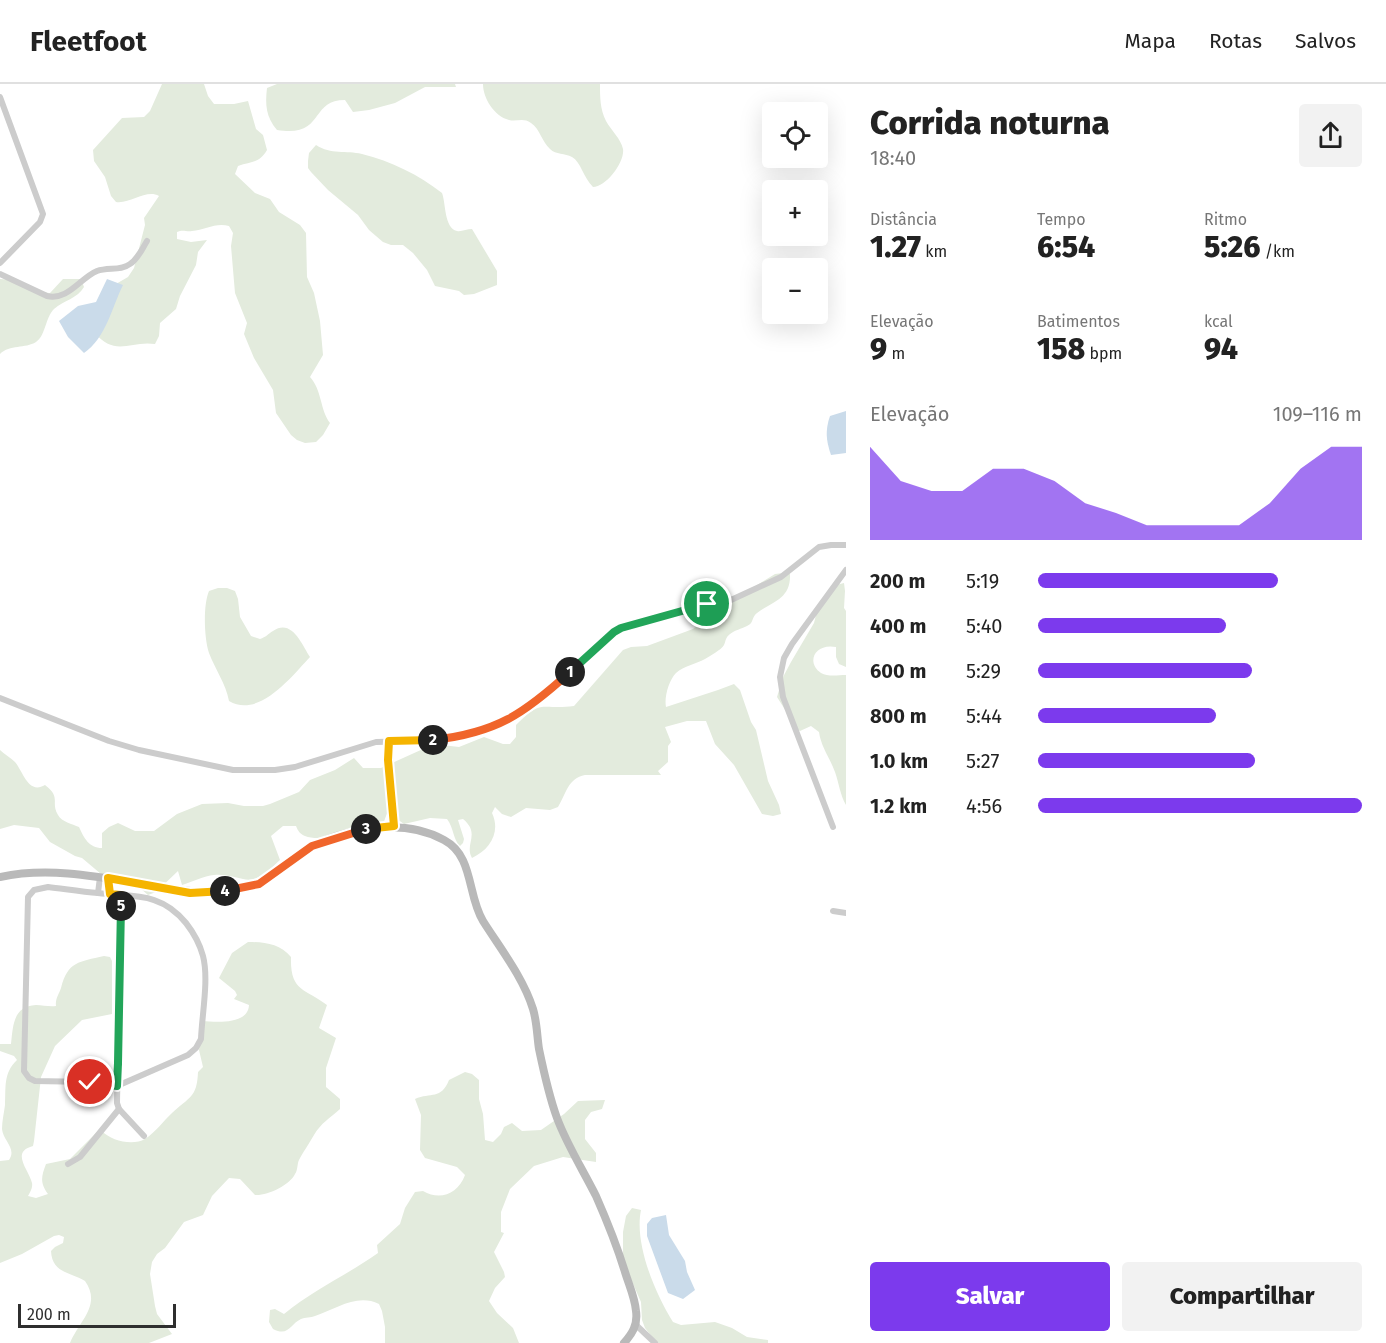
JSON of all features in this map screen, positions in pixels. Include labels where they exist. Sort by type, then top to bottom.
[{"type":"street","points":[[0,97],[43,214],[40,222],[0,263]]},
{"type":"street","points":[[0,274],[47,296],[55,297],[78,286],[95,272],[126,267],[136,260],[147,241]]},
{"type":"street","points":[[0,698],[109,741],[150,753],[233,770],[274,770],[295,767],[376,742],[457,737],[491,729],[530,705],[621,628],[731,600],[781,577],[819,547],[846,545]]},
{"type":"street","points":[[833,827],[783,697],[780,677],[784,658],[792,644],[846,570]]},
{"type":"street","points":[[389,741],[388,760],[394,826]]},
{"type":"street","points":[[0,877],[31,873],[58,873],[104,878],[190,893],[205,893],[246,888],[267,879],[312,846],[348,834],[394,826],[426,833],[456,848],[461,856],[481,918],[530,1000],[534,1011],[545,1080],[558,1120],[616,1244],[637,1313],[636,1325],[624,1343]]},
{"type":"street","points":[[98,893],[104,878]]},
{"type":"street","points":[[104,878],[110,894]]},
{"type":"street","points":[[48,887],[98,893],[154,899],[178,913],[190,929],[203,956],[205,972],[201,1039],[188,1055],[117,1086],[90,1082],[35,1081],[29,1078],[24,1071],[28,897],[34,890],[48,887]]},
{"type":"street","points":[[121,895],[117,1086],[119,1109],[144,1136]]},
{"type":"street","points":[[833,911],[846,913]]},
{"type":"street","points":[[68,1164],[80,1157],[119,1109]]},
{"type":"street","points":[[636,1325],[655,1343]]},
{"type":"shaded area","points":[[162,84],[204,84],[214,104],[248,101],[256,129],[263,135],[267,150],[258,160],[238,166],[235,174],[255,193],[270,199],[279,212],[300,225],[306,233],[307,277],[314,293],[320,321],[323,355],[310,377],[317,388],[330,423],[316,442],[305,443],[297,440],[276,413],[273,390],[254,358],[244,334],[247,323],[235,293],[231,246],[233,233],[229,226],[220,225],[177,232],[177,239],[191,242],[207,240],[198,252],[196,265],[176,309],[160,323],[159,336],[155,344],[116,346],[102,340],[94,332],[109,288],[128,277],[134,268],[145,225],[144,218],[159,196],[149,194],[116,202],[111,196],[105,177],[94,161],[93,150],[122,118],[144,117],[150,111]]},
{"type":"shaded area","points":[[277,84],[455,84],[456,87],[425,87],[395,103],[353,112],[345,100],[334,102],[326,106],[303,129],[292,131],[277,130],[268,115],[267,88]]},
{"type":"shaded area","points":[[483,84],[600,84],[604,116],[623,149],[618,167],[603,183],[593,187],[575,159],[550,149],[531,123],[525,120],[509,120],[494,111],[487,100]]},
{"type":"shaded area","points":[[316,145],[327,150],[356,153],[384,161],[424,180],[442,193],[450,225],[457,231],[472,229],[497,271],[497,285],[474,294],[464,295],[459,291],[435,286],[427,270],[413,253],[403,245],[383,242],[369,230],[358,215],[328,190],[311,172],[308,168],[309,153]]},
{"type":"shaded area","points":[[0,279],[50,293],[63,279],[81,279],[84,287],[78,294],[54,309],[42,335],[36,342],[8,349],[0,354]]},
{"type":"shaded area","points":[[775,574],[790,574],[788,589],[784,594],[757,613],[749,625],[730,634],[718,651],[676,673],[666,694],[666,707],[734,684],[740,690],[756,730],[768,781],[781,814],[773,816],[762,814],[734,765],[715,744],[706,721],[687,721],[665,727],[671,742],[668,746],[668,762],[658,771],[661,775],[585,775],[571,783],[558,807],[550,810],[526,808],[511,817],[502,814],[495,807],[492,813],[495,827],[492,840],[484,850],[472,858],[470,853],[471,829],[463,819],[458,820],[464,839],[460,846],[447,819],[430,818],[404,824],[397,819],[390,805],[382,827],[343,835],[312,838],[298,831],[296,826],[283,826],[271,836],[280,860],[254,879],[214,875],[182,885],[178,871],[156,892],[148,895],[125,875],[101,874],[82,858],[50,842],[39,828],[14,825],[0,829],[0,750],[15,762],[30,784],[34,787],[45,785],[50,789],[60,817],[79,827],[90,844],[102,848],[102,833],[118,823],[135,831],[154,831],[177,814],[202,804],[228,803],[263,806],[299,792],[310,780],[335,770],[354,758],[363,768],[381,768],[423,749],[442,745],[459,747],[484,737],[503,744],[510,744],[516,737],[516,725],[531,711],[542,707],[574,706],[623,650],[647,646],[693,629],[713,618],[736,598]]},
{"type":"shaded area","points":[[844,583],[846,667],[839,664],[836,647],[822,648],[813,659],[816,669],[821,673],[846,675],[846,805],[819,732],[811,726],[798,730],[777,697],[783,677],[814,623],[816,615],[836,585]]},
{"type":"shaded area","points":[[218,588],[235,591],[240,617],[251,636],[260,639],[280,628],[286,628],[296,635],[310,657],[274,693],[252,704],[240,705],[229,701],[207,647],[205,613],[207,597],[209,591]]},
{"type":"shaded area","points":[[248,942],[272,945],[282,949],[291,957],[293,977],[300,988],[327,1005],[319,1028],[336,1038],[326,1068],[326,1087],[340,1099],[340,1109],[317,1131],[299,1160],[296,1172],[283,1186],[272,1192],[255,1195],[240,1179],[229,1178],[212,1196],[203,1215],[184,1222],[165,1248],[157,1254],[152,1262],[150,1274],[155,1306],[157,1314],[172,1334],[149,1343],[70,1343],[87,1313],[91,1298],[85,1281],[58,1268],[52,1258],[51,1251],[63,1243],[64,1237],[54,1236],[0,1263],[0,1161],[9,1160],[11,1156],[11,1148],[3,1133],[2,1123],[7,1075],[17,1060],[14,1056],[0,1051],[0,1044],[11,1044],[16,1018],[23,1009],[36,1005],[56,1006],[67,972],[76,964],[104,956],[110,957],[112,961],[112,1014],[82,1020],[55,1046],[41,1077],[33,1146],[23,1152],[22,1157],[32,1183],[28,1196],[36,1198],[48,1194],[42,1180],[46,1164],[70,1159],[98,1131],[122,1141],[134,1142],[145,1139],[191,1096],[196,1087],[198,1072],[203,1067],[199,1050],[202,1021],[231,1021],[243,1016],[247,1011],[249,1005],[234,999],[237,995],[235,991],[219,978],[232,953]]},
{"type":"shaded area","points":[[465,1072],[479,1080],[479,1099],[485,1140],[493,1142],[504,1127],[512,1123],[522,1131],[541,1130],[578,1101],[605,1100],[602,1109],[591,1112],[585,1120],[585,1139],[596,1153],[596,1162],[563,1157],[534,1166],[510,1189],[501,1212],[501,1232],[504,1233],[494,1252],[505,1277],[495,1288],[489,1301],[497,1313],[513,1328],[519,1343],[385,1343],[385,1327],[379,1304],[363,1300],[347,1303],[313,1317],[301,1319],[283,1332],[273,1329],[269,1322],[270,1310],[275,1309],[284,1314],[378,1253],[377,1245],[400,1224],[405,1208],[415,1192],[448,1194],[462,1182],[465,1175],[457,1167],[425,1158],[420,1150],[421,1115],[415,1099],[439,1093],[449,1080]]},
{"type":"shaded area","points":[[632,1208],[641,1210],[643,1253],[659,1297],[673,1322],[681,1325],[715,1322],[747,1337],[768,1340],[768,1343],[657,1343],[645,1328],[641,1302],[623,1261],[623,1232],[626,1216]]},
{"type":"water","points":[[107,279],[123,285],[103,331],[92,347],[84,353],[68,337],[59,321],[78,306],[96,302]]},
{"type":"water","points":[[846,411],[846,453],[831,455],[827,436],[830,416]]},
{"type":"water","points":[[666,1215],[669,1235],[685,1261],[695,1290],[683,1299],[668,1293],[647,1236],[647,1224],[652,1218]]},
{"type":"route","points":[[90,1082],[117,1086],[121,895],[110,894],[108,878],[190,893],[246,888],[267,879],[312,846],[368,829],[394,826],[388,760],[389,741],[457,737],[491,729],[530,705],[614,632],[621,628],[707,604]]}]
